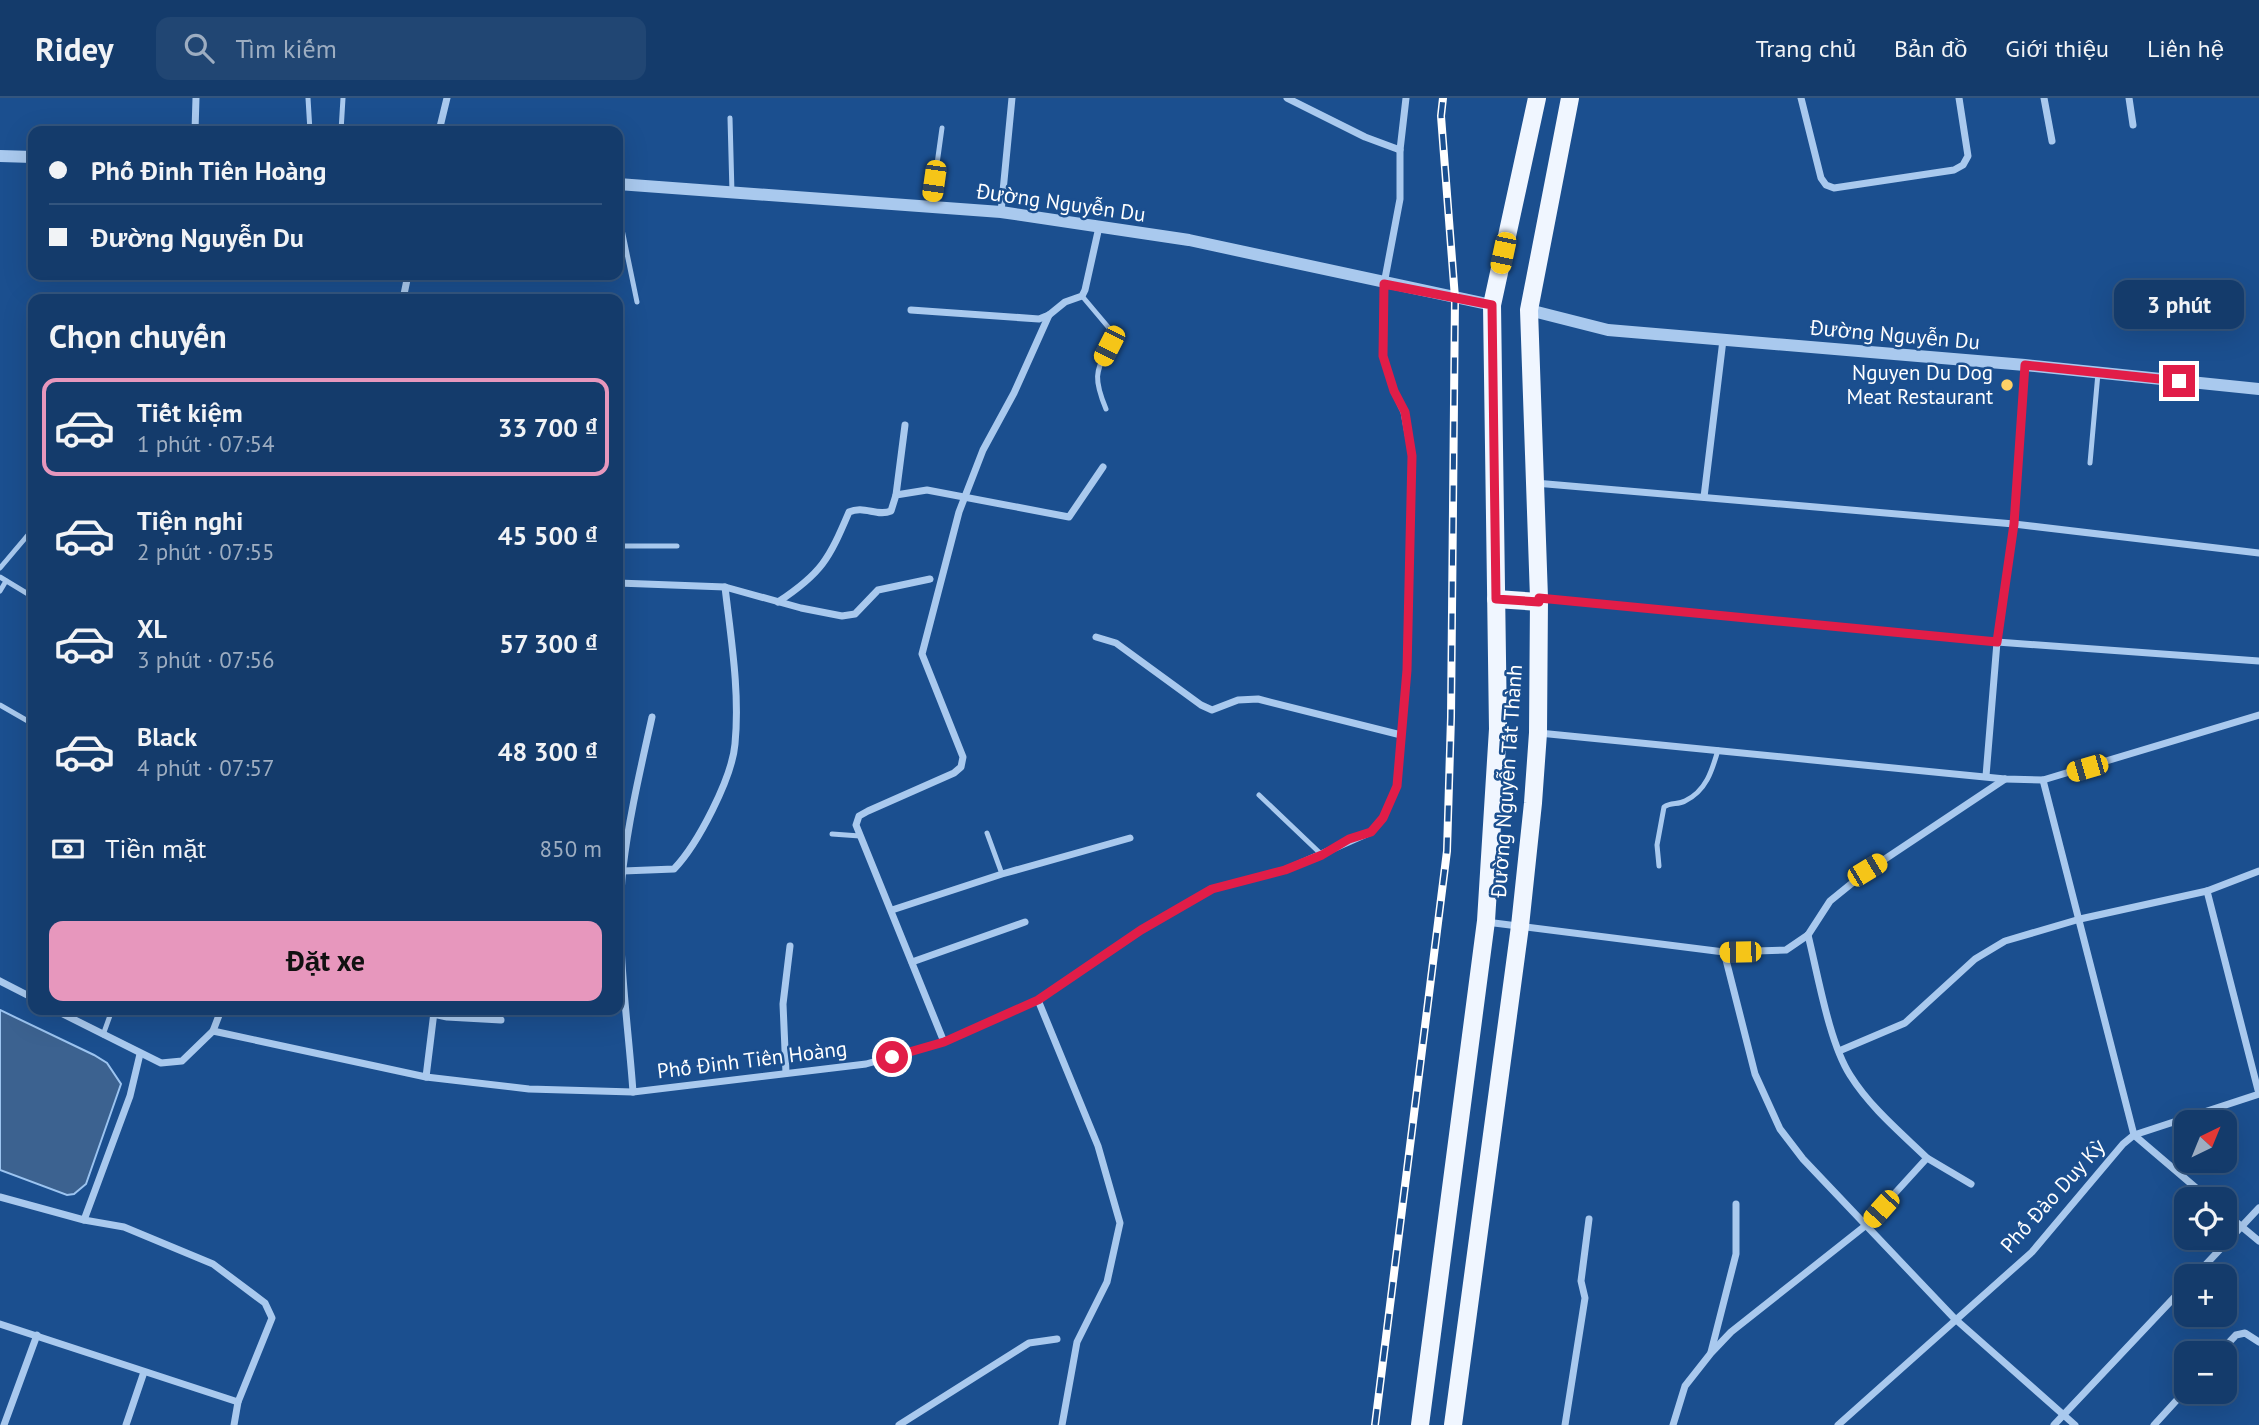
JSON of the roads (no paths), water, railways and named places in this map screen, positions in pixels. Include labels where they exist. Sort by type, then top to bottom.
[{"type":"main road","name":"Đường Nguyễn Tất Thành","points":[[1420,1425],[1486,922],[1498,729],[1492,305],[1537,98]]},
{"type":"main road","name":"Đường Nguyễn Tất Thành","points":[[1453,1425],[1520,926],[1538,733],[1539,600],[1529,310],[1570,98]]},
{"type":"main road","points":[[1496,599],[1539,600]]},
{"type":"street","points":[[195,126],[196,98]]},
{"type":"street","points":[[440,126],[447,98]]},
{"type":"street","points":[[1001,212],[1012,98]]},
{"type":"street","points":[[1287,98],[1365,137],[1400,150]]},
{"type":"street","name":"Phố Đinh Tiên Hoàng","points":[[213,1031],[425,1077],[529,1089],[633,1092],[866,1064],[944,1042],[1038,1000],[1141,930],[1212,889],[1285,870],[1322,855],[1349,839],[1371,832],[1383,818],[1397,786],[1407,670],[1412,456],[1405,412],[1394,391],[1383,356],[1384,284],[1400,200],[1400,150],[1406,98]]},
{"type":"street","points":[[1801,98],[1821,178],[1826,185],[1834,188],[1954,170],[1963,165],[1968,156],[1959,98]]},
{"type":"street","points":[[2043,98],[2052,141]]},
{"type":"street","points":[[2129,98],[2133,125]]},
{"type":"street","points":[[0,156],[28,157]]},
{"type":"street","name":"Đường Nguyễn Du","points":[[623,184],[1001,212],[1189,240],[1384,284],[1492,305]]},
{"type":"street","points":[[944,1042],[856,825],[859,816],[954,774],[961,767],[964,757],[922,654],[965,497],[982,450],[1014,393],[1049,315],[1065,302],[1082,296],[1099,226]]},
{"type":"street","points":[[912,310],[1024,318],[1049,315]]},
{"type":"street","name":"Đường Nguyễn Du","points":[[1529,310],[1608,330],[2025,365],[2259,389]]},
{"type":"street","points":[[1704,497],[1723,340]]},
{"type":"street","points":[[1986,776],[1997,642],[2014,524],[2025,365]]},
{"type":"street","points":[[778,602],[818,573],[831,555],[849,512],[865,508],[886,514],[891,511],[896,495],[905,425]]},
{"type":"street","points":[[896,495],[927,490],[1006,508],[1069,517],[1103,467]]},
{"type":"street","points":[[1534,482],[2014,524],[2259,553]]},
{"type":"street","points":[[623,583],[725,587],[842,616],[855,614],[878,590],[930,579]]},
{"type":"street","points":[[623,871],[674,869],[716,802],[735,746],[735,683],[725,587]]},
{"type":"street","points":[[1539,600],[1997,642],[2259,662]]},
{"type":"street","points":[[1096,637],[1116,643],[1201,705],[1212,710],[1238,699],[1258,699],[1401,735]]},
{"type":"street","points":[[1538,733],[2005,779],[2043,780],[2259,715]]},
{"type":"street","points":[[633,1092],[623,965],[623,871],[634,794],[652,717]]},
{"type":"street","points":[[1486,922],[1724,952],[1786,950],[1808,935],[1830,901],[1867,870],[2005,779]]},
{"type":"street","points":[[2043,780],[2134,1135],[2195,1187]]},
{"type":"street","points":[[892,910],[1002,874],[1130,838]]},
{"type":"street","points":[[1839,1051],[1905,1023],[1975,959],[2005,941],[2080,919],[2207,891],[2259,871]]},
{"type":"street","points":[[2207,891],[2259,1094]]},
{"type":"street","points":[[912,961],[1025,922]]},
{"type":"street","points":[[1808,935],[1839,1051],[1848,1073],[1867,1101],[1927,1158],[1971,1184]]},
{"type":"street","points":[[786,1073],[783,1004],[790,946]]},
{"type":"street","points":[[1724,952],[1755,1074],[1780,1129],[1803,1159],[1954,1318],[2075,1425]]},
{"type":"street","points":[[0,981],[28,995]]},
{"type":"street","points":[[1038,1000],[1098,1146],[1120,1223],[1107,1282],[1077,1342],[1062,1425]]},
{"type":"street","points":[[65,1015],[161,1063],[182,1060],[213,1031],[218,1015]]},
{"type":"street","points":[[425,1077],[434,1015]]},
{"type":"street","points":[[459,1015],[501,1020]]},
{"type":"street","points":[[83,1220],[130,1096],[140,1054]]},
{"type":"street","name":"Phố Đào Duy Kỳ","points":[[1838,1425],[1954,1318],[2032,1252],[2134,1135],[2259,1094]]},
{"type":"street","points":[[1673,1425],[1685,1386],[1711,1353],[1731,1332],[1865,1226],[1927,1158]]},
{"type":"street","points":[[0,1197],[83,1220],[124,1227],[213,1264],[265,1303],[272,1318],[238,1402],[234,1425]]},
{"type":"street","points":[[1711,1353],[1736,1254],[1736,1204]]},
{"type":"street","points":[[2205,1264],[2259,1208]]},
{"type":"street","points":[[1565,1425],[1585,1298],[1581,1281],[1589,1219]]},
{"type":"street","points":[[2237,1223],[2259,1241]]},
{"type":"street","points":[[2054,1425],[2174,1298]]},
{"type":"street","points":[[0,1324],[238,1402]]},
{"type":"street","points":[[2230,1341],[2236,1335],[2245,1333],[2259,1342]]},
{"type":"street","points":[[4,1425],[37,1335]]},
{"type":"street","points":[[900,1425],[1029,1343],[1057,1339]]},
{"type":"street","points":[[126,1425],[144,1372]]},
{"type":"street","points":[[2154,1425],[2174,1403]]},
{"type":"lane","points":[[308,98],[310,126]]},
{"type":"lane","points":[[341,126],[343,98]]},
{"type":"lane","points":[[730,118],[732,193]]},
{"type":"lane","points":[[931,207],[942,128]]},
{"type":"lane","points":[[623,234],[637,302]]},
{"type":"lane","points":[[1082,296],[1114,334],[1097,370],[1096,385],[1106,409]]},
{"type":"lane","points":[[2090,463],[2098,373]]},
{"type":"lane","points":[[0,568],[28,536]]},
{"type":"lane","points":[[623,545],[677,546]]},
{"type":"lane","points":[[0,591],[3,579],[28,594]]},
{"type":"lane","points":[[0,705],[28,721]]},
{"type":"lane","points":[[1659,866],[1657,845],[1664,807],[1683,803],[1704,785],[1711,775],[1717,750]]},
{"type":"lane","points":[[1259,795],[1322,855]]},
{"type":"lane","points":[[987,833],[1002,874]]},
{"type":"lane","points":[[832,834],[860,836]]},
{"type":"lane","points":[[103,1035],[110,1015]]},
{"type":"water","points":[[0,1010],[94,1055],[107,1063],[121,1084],[86,1184],[74,1194],[67,1195],[0,1170]]},
{"type":"railway","points":[[1375,1425],[1447,851],[1455,298],[1441,116],[1443,98]]},
{"type":"place","name":"Nguyen Du Dog Meat Restaurant","points":[[2007,385]]}]
